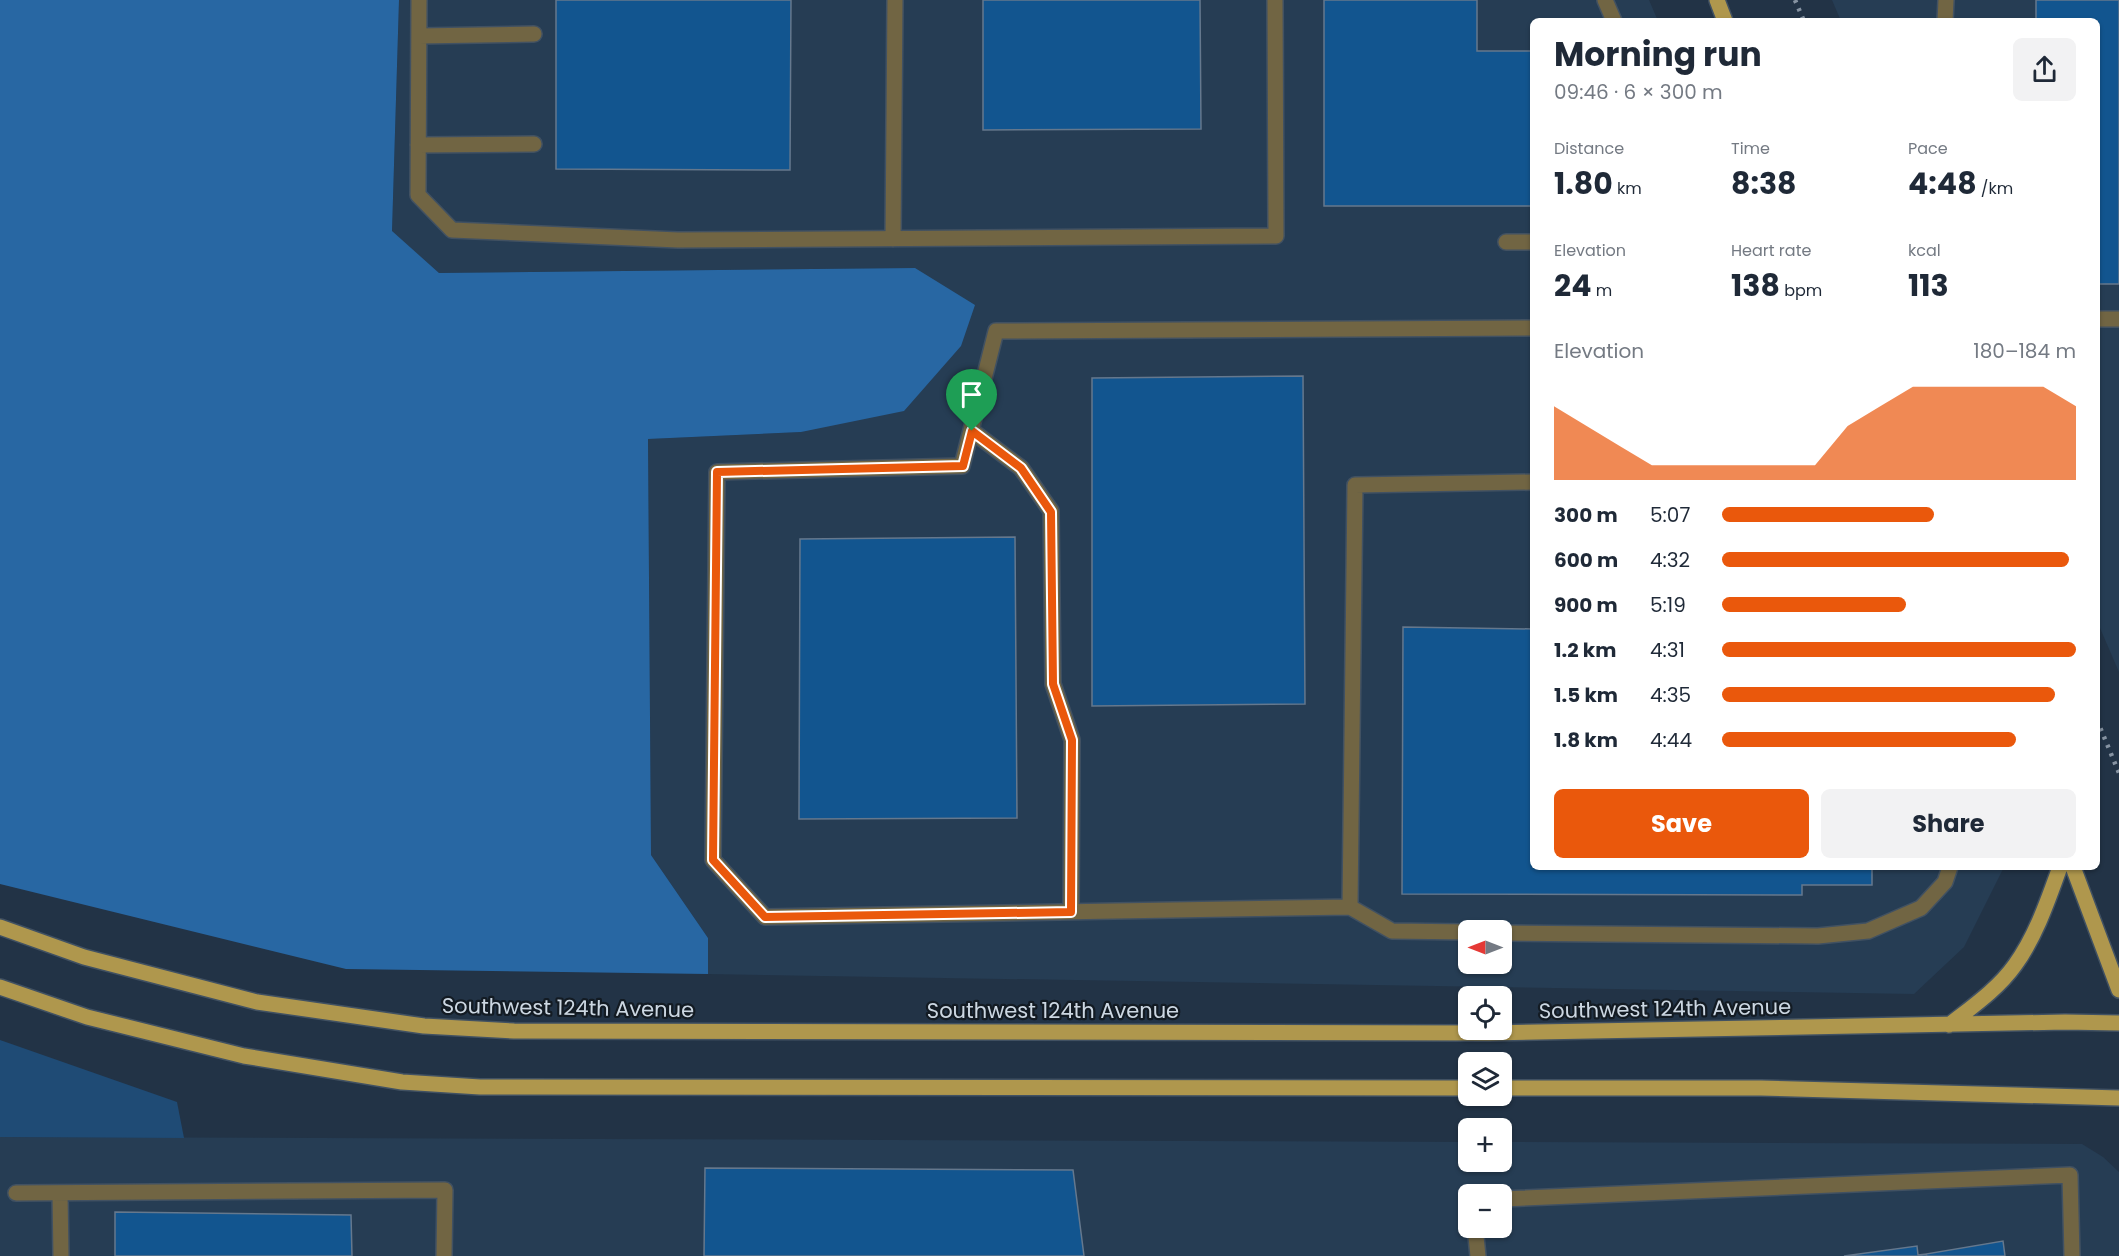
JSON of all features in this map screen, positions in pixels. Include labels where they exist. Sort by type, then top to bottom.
[{"type":"main road","points":[[1716,0],[1724,18]]},
{"type":"main road","points":[[1950,1025],[1991,991],[2014,966],[2027,947],[2059,870]]},
{"type":"main road","points":[[2074,870],[2119,990]]},
{"type":"main road","name":"Southwest 124th Avenue","points":[[0,927],[84,957],[258,1002],[424,1026],[514,1031],[1488,1033],[2119,1023]]},
{"type":"main road","points":[[0,987],[87,1017],[244,1056],[402,1082],[469,1087],[1458,1088]]},
{"type":"main road","points":[[1512,1088],[1761,1088],[2119,1098]]},
{"type":"lane","points":[[419,0],[418,195],[452,230],[678,240],[1276,236],[1275,0]]},
{"type":"lane","points":[[893,239],[895,0]]},
{"type":"lane","points":[[1605,0],[1613,18]]},
{"type":"lane","points":[[1945,18],[1946,0]]},
{"type":"lane","points":[[419,36],[534,34]]},
{"type":"lane","points":[[418,145],[534,144]]},
{"type":"lane","points":[[1506,242],[1530,242]]},
{"type":"lane","points":[[2100,319],[2119,319]]},
{"type":"lane","points":[[1458,932],[1392,931],[1350,907],[765,917],[713,860],[717,472],[963,466],[996,331],[1530,328]]},
{"type":"lane","points":[[972,431],[1021,468],[1051,512],[1053,684],[1072,740],[1071,912]]},
{"type":"lane","points":[[1350,907],[1355,485],[1530,482]]},
{"type":"lane","points":[[1512,933],[1818,936],[1868,931],[1921,909],[1946,882],[1949,870]]},
{"type":"lane","points":[[1512,1199],[2070,1174],[2072,1256]]},
{"type":"lane","points":[[16,1193],[445,1190],[444,1256]]},
{"type":"lane","points":[[60,1193],[61,1256]]},
{"type":"lane","points":[[1476,1238],[1478,1256]]},
{"type":"shaded area","points":[[0,0],[399,0],[392,231],[439,273],[915,268],[975,305],[961,346],[904,411],[801,432],[648,439],[651,855],[708,938],[708,974],[346,969],[0,884]]},
{"type":"shaded area","points":[[399,0],[1649,0],[1657,18],[1530,18],[1530,870],[2002,870],[1964,947],[1914,994],[708,974],[708,938],[651,855],[648,439],[801,432],[915,268],[439,273],[392,232]]},
{"type":"shaded area","points":[[1832,0],[2119,0],[2119,672],[2100,628],[2100,18],[1840,18]]},
{"type":"shaded area","points":[[0,1040],[177,1102],[184,1138],[0,1137]]},
{"type":"shaded area","points":[[0,1137],[1458,1142],[1458,1172],[1512,1172],[1512,1142],[2082,1144],[2103,1157],[2119,1172],[2119,1256],[0,1256]]},
{"type":"building","points":[[556,0],[791,0],[790,170],[556,169]]},
{"type":"building","points":[[983,0],[1200,0],[1201,129],[983,130]]},
{"type":"building","points":[[1324,0],[1477,0],[1477,51],[1530,51],[1530,206],[1324,206]]},
{"type":"building","points":[[2036,0],[2119,0],[2119,284],[2100,284],[2100,18],[2036,18]]},
{"type":"building","points":[[1303,376],[1305,704],[1092,706],[1092,378]]},
{"type":"building","points":[[1015,537],[1017,818],[799,819],[800,539]]},
{"type":"building","points":[[1403,627],[1530,629],[1530,870],[1872,870],[1872,885],[1802,885],[1802,895],[1402,894]]},
{"type":"building","points":[[705,1168],[1073,1170],[1084,1256],[704,1256]]},
{"type":"building","points":[[115,1212],[351,1215],[352,1256],[115,1256]]},
{"type":"building","points":[[2003,1241],[2005,1256],[1927,1256],[1926,1254]]},
{"type":"building","points":[[1917,1246],[1918,1255],[1926,1254],[1927,1256],[1844,1256]]},
{"type":"railway","points":[[1795,0],[1803,18]]},
{"type":"railway","points":[[2100,727],[2119,773]]},
{"type":"route","points":[[972,431],[1021,468],[1051,512],[1053,684],[1072,740],[1071,912],[765,917],[713,860],[717,472],[963,466],[972,431]]}]
